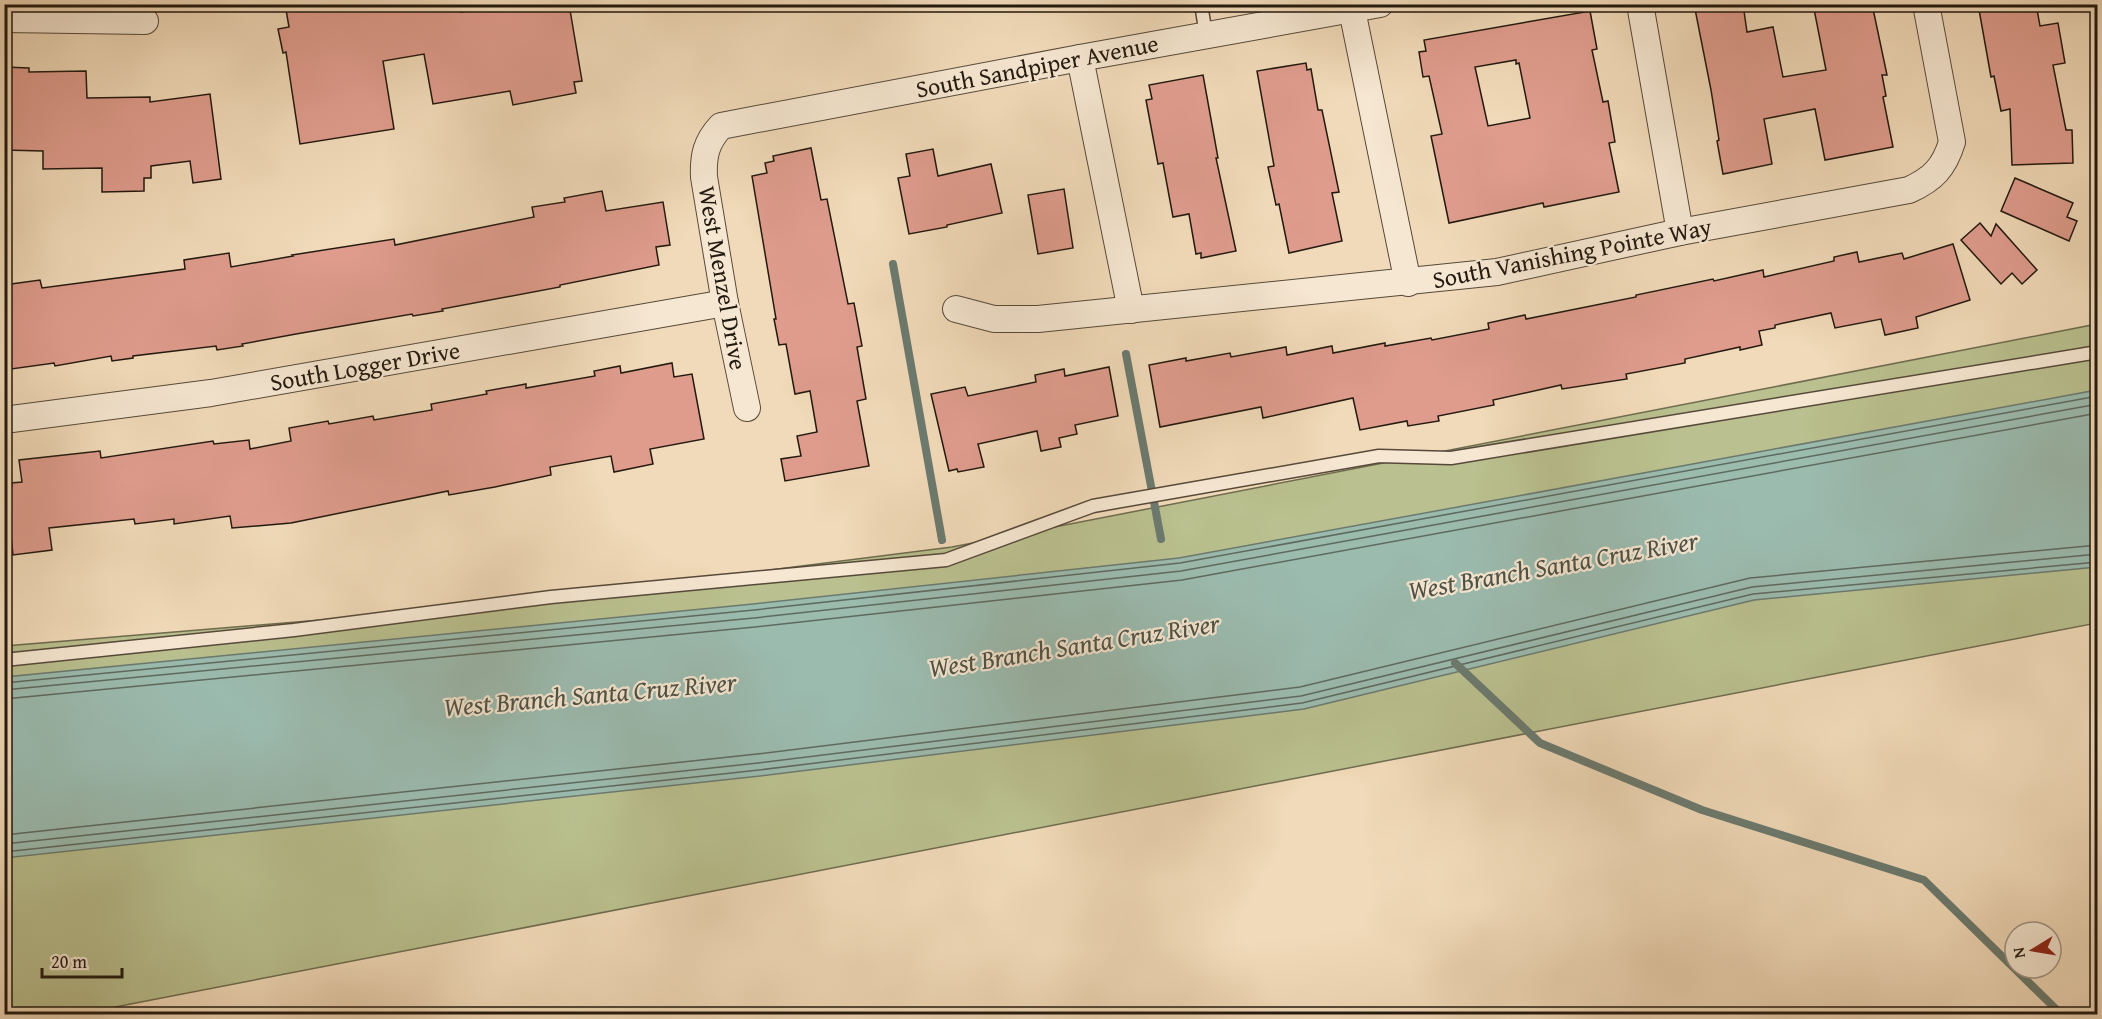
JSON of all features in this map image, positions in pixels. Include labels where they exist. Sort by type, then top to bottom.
[{"type":"street","name":"South Sandpiper Avenue","points":[[706,148],[711,136],[721,126],[733,123],[1206,34],[1380,4]]},
{"type":"street","points":[[1640,4],[1680,232]]},
{"type":"street","name":"South Vanishing Pointe Way","points":[[956,309],[994,319],[1038,319],[1408,283],[1497,272],[1680,232],[1909,190],[1930,179],[1946,176],[1948,154],[1952,142],[1926,4]]},
{"type":"street","points":[[1352,10],[1408,283]]},
{"type":"street","points":[[4,19],[145,21]]},
{"type":"street","points":[[1080,58],[1131,310]]},
{"type":"street","name":"West Menzel Drive","points":[[706,148],[704,177],[725,303],[747,408]]},
{"type":"street","name":"South Logger Drive","points":[[4,420],[211,393],[725,303]]},
{"type":"lane","points":[[1201,4],[1206,34]]},
{"type":"lane","points":[[4,660],[294,630],[551,597],[946,560],[1093,506],[1379,456],[1451,458],[2097,352]]},
{"type":"green space","points":[[2097,324],[2097,623],[79,1014],[5,1014],[5,646],[478,607],[952,547]]},
{"type":"water","name":"West Branch Santa Cruz River","points":[[2097,390],[2097,567],[1754,600],[1304,709],[760,776],[5,858],[5,677],[753,604],[1179,558]]},
{"type":"building","points":[[285,4],[460,4],[461,12],[498,4],[569,4],[582,81],[574,82],[576,93],[513,105],[510,91],[433,104],[424,54],[383,61],[394,129],[300,144],[286,52],[283,53],[278,29],[289,27]]},
{"type":"building","points":[[1694,4],[1743,4],[1747,32],[1773,27],[1783,77],[1826,70],[1813,4],[1872,4],[1887,75],[1882,75],[1886,96],[1883,97],[1893,147],[1825,160],[1815,109],[1764,119],[1772,164],[1723,174],[1711,90]]},
{"type":"building","points":[[1978,4],[2036,4],[2040,26],[2058,23],[2065,63],[2053,65],[2066,130],[2072,130],[2073,163],[2012,165],[2010,109],[2001,111],[1994,76],[1991,77]]},
{"type":"building","points":[[1590,11],[1597,49],[1592,50],[1603,102],[1608,101],[1615,142],[1609,143],[1619,192],[1544,207],[1543,203],[1449,223],[1431,136],[1442,134],[1429,76],[1423,77],[1419,52],[1426,51],[1424,40]],"holes":[[[1516,60],[1516,64],[1519,63],[1530,118],[1488,126],[1475,67]]]},
{"type":"building","points":[[1306,63],[1307,70],[1311,69],[1318,110],[1322,110],[1339,192],[1332,193],[1342,241],[1289,253],[1279,204],[1276,205],[1268,167],[1274,166],[1257,71]]},
{"type":"building","points":[[4,67],[29,68],[29,72],[86,71],[87,98],[150,97],[150,102],[210,94],[221,179],[193,183],[190,161],[151,166],[151,178],[144,178],[144,191],[102,192],[102,168],[43,169],[43,151],[4,150]]},
{"type":"building","points":[[1203,75],[1218,158],[1216,158],[1236,251],[1201,258],[1201,253],[1196,254],[1189,214],[1173,217],[1163,163],[1158,164],[1146,100],[1152,99],[1149,85]]},
{"type":"building","points":[[811,148],[821,200],[827,199],[848,304],[854,303],[862,346],[857,347],[866,399],[857,401],[869,466],[785,481],[781,459],[801,456],[797,436],[817,432],[810,391],[795,394],[786,344],[779,345],[752,176],[767,173],[765,163],[774,161],[773,156]]},
{"type":"building","points":[[933,149],[938,176],[991,164],[1002,213],[909,234],[898,178],[910,176],[906,154]]},
{"type":"building","points":[[2015,178],[2073,203],[2067,217],[2077,221],[2069,241],[2001,211]]},
{"type":"building","points":[[1064,189],[1073,248],[1038,254],[1028,195]]},
{"type":"building","points":[[602,191],[606,211],[663,202],[670,245],[656,247],[659,265],[560,285],[560,287],[442,309],[443,311],[413,316],[412,314],[296,334],[242,344],[243,346],[217,350],[216,346],[133,356],[133,358],[112,361],[111,356],[55,366],[54,363],[4,370],[4,285],[40,280],[42,288],[185,269],[184,260],[229,253],[231,267],[394,239],[395,245],[534,217],[532,207],[565,202],[564,198]]},
{"type":"building","points":[[1980,223],[1991,236],[1996,224],[2037,270],[2022,284],[2012,273],[2001,284],[1961,240]]},
{"type":"building","points":[[1953,244],[1970,300],[1916,317],[1918,328],[1885,335],[1881,319],[1835,328],[1831,313],[1775,325],[1775,328],[1759,331],[1762,345],[1740,350],[1740,347],[1685,359],[1685,363],[1626,374],[1627,379],[1562,389],[1561,385],[1493,400],[1494,405],[1438,416],[1439,421],[1408,426],[1407,421],[1360,430],[1353,398],[1263,418],[1261,407],[1160,427],[1149,365],[1230,353],[1231,357],[1286,347],[1287,355],[1332,346],[1333,353],[1385,343],[1385,346],[1431,338],[1432,340],[1489,329],[1488,323],[1525,315],[1526,319],[1713,279],[1714,281],[1763,270],[1764,277],[1834,261],[1834,257],[1857,252],[1859,262],[1902,253],[1904,259]]},
{"type":"building","points":[[672,363],[674,377],[692,374],[704,439],[650,449],[653,464],[614,472],[611,456],[550,467],[551,475],[495,487],[449,495],[448,491],[291,523],[232,528],[230,516],[174,524],[174,519],[135,524],[134,519],[49,528],[52,550],[13,555],[6,487],[12,486],[11,483],[22,482],[19,460],[100,451],[101,458],[213,441],[214,444],[249,440],[250,449],[291,441],[289,428],[373,416],[374,420],[432,410],[431,404],[487,394],[486,391],[526,384],[526,388],[595,376],[594,371],[620,366],[621,373]]},
{"type":"building","points":[[1109,367],[1118,416],[1075,425],[1077,434],[1059,438],[1061,447],[1041,451],[1037,431],[978,444],[984,467],[958,472],[957,469],[949,471],[931,394],[965,387],[968,396],[1036,382],[1035,375],[1064,369],[1065,376]]},
{"type":"waterway","points":[[893,264],[942,540]]},
{"type":"waterway","points":[[1126,354],[1161,539]]},
{"type":"waterway","points":[[1455,663],[1540,743],[1702,810],[1924,880],[2061,1014]]}]
